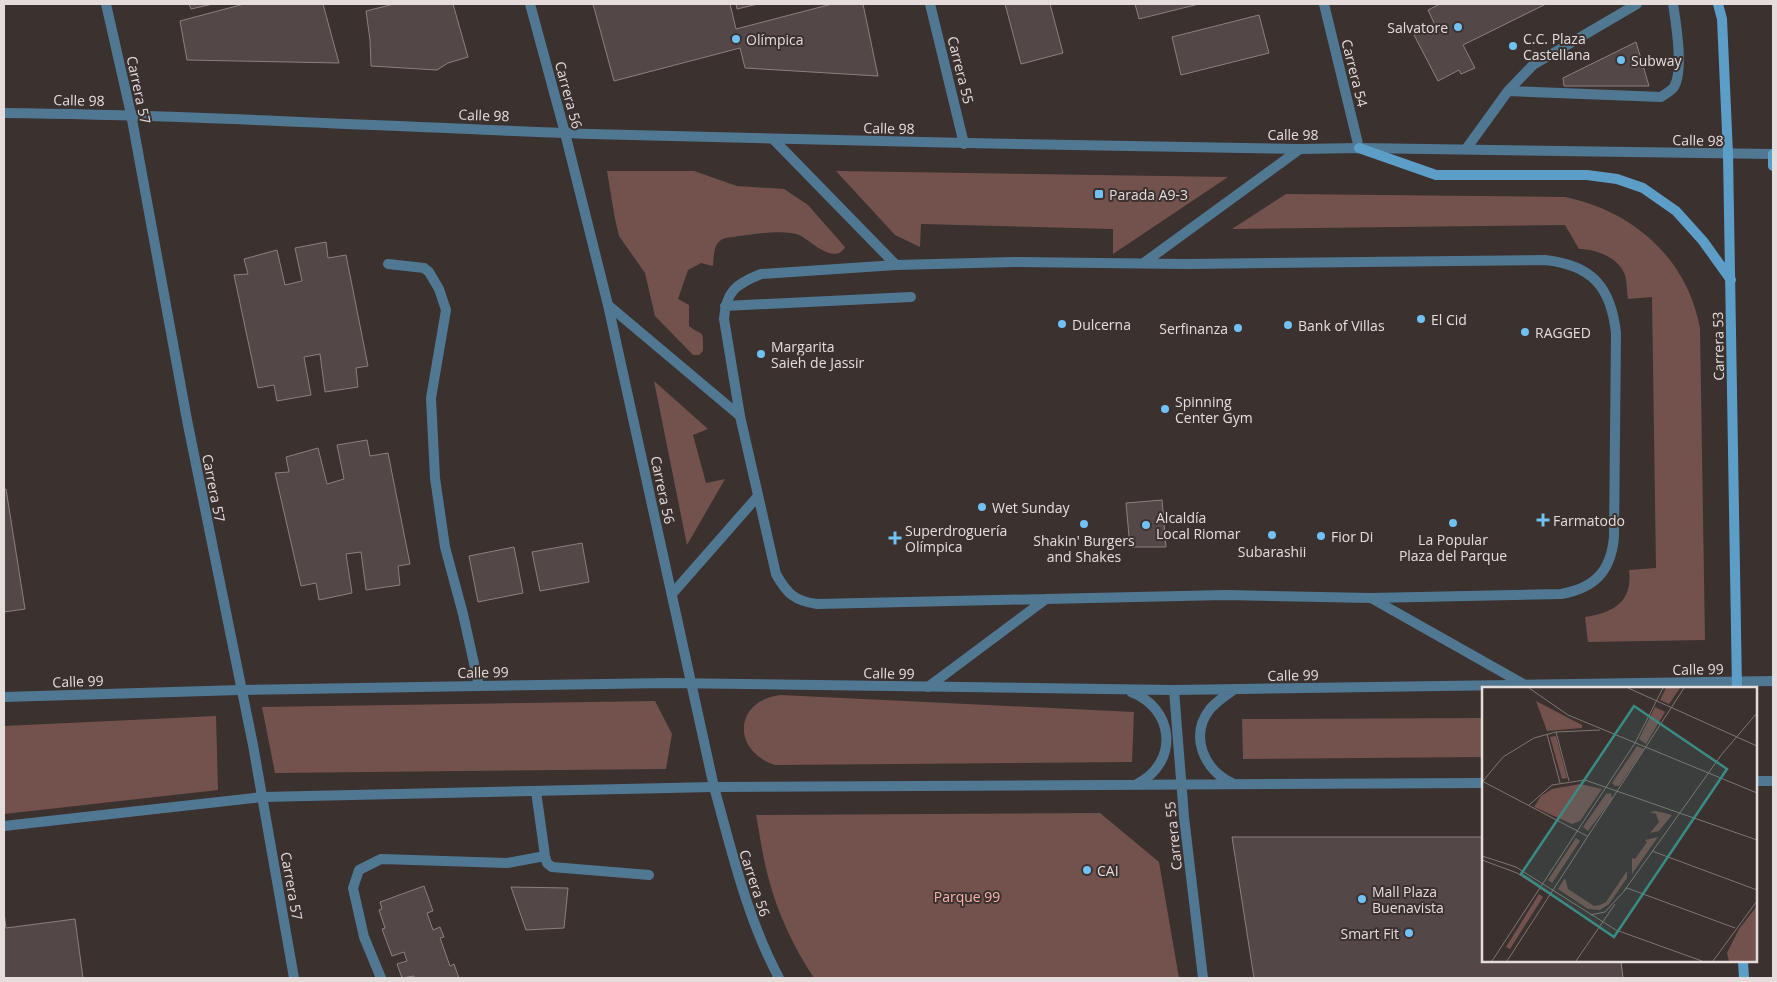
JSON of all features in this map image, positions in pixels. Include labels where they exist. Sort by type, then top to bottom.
[{"type":"main road","name":"Carrera 53","points":[[1718,4],[1722,20],[1728,154],[1738,685]]},
{"type":"main road","points":[[1359,148],[1436,175],[1587,175],[1616,179],[1643,188],[1676,211],[1703,241],[1731,280]]},
{"type":"main road","points":[[1773,154],[1773,166]]},
{"type":"main road","points":[[1743,962],[1744,978]]},
{"type":"street","name":"Carrera 57","points":[[106,4],[132,114],[187,420],[262,797],[294,978]]},
{"type":"street","name":"Carrera 56","points":[[530,4],[565,133],[608,305],[690,684],[728,842],[755,928],[779,978]]},
{"type":"street","name":"Carrera 55","points":[[930,4],[964,144]]},
{"type":"street","name":"Carrera 54","points":[[1324,4],[1359,148]]},
{"type":"street","points":[[1466,149],[1508,91],[1533,65],[1637,4]]},
{"type":"street","points":[[1508,91],[1661,97],[1673,89],[1678,77],[1677,29],[1673,4]]},
{"type":"street","name":"Calle 98","points":[[4,113],[132,114],[565,133],[964,144],[1773,154]]},
{"type":"street","points":[[773,139],[896,265]]},
{"type":"street","points":[[1145,262],[1300,149]]},
{"type":"street","points":[[1545,260],[1562,262],[1578,268],[1596,280],[1607,295],[1614,312],[1616,333],[1613,552],[1601,575],[1589,585],[1575,592],[1561,594],[1371,598],[1226,595],[827,604],[804,602],[792,596],[783,587],[776,574],[740,416],[724,319],[725,306],[732,292],[742,282],[761,274],[896,265],[1014,262],[1145,262],[1184,264],[1545,260]]},
{"type":"street","points":[[388,264],[424,268],[429,272],[439,289],[446,310],[431,398],[435,478],[445,547],[463,614],[479,686]]},
{"type":"street","points":[[725,306],[911,297]]},
{"type":"street","points":[[608,305],[740,416]]},
{"type":"street","points":[[672,594],[758,496]]},
{"type":"street","points":[[1371,598],[1525,685]]},
{"type":"street","points":[[928,687],[1046,599]]},
{"type":"street","name":"Calle 99","points":[[4,697],[240,690],[690,684],[1174,690],[1525,685],[1738,685],[1773,681]]},
{"type":"street","points":[[1124,689],[1140,695],[1154,706],[1163,721],[1167,736],[1165,752],[1159,766],[1148,778],[1134,785]]},
{"type":"street","points":[[1235,689],[1210,709],[1203,722],[1200,737],[1203,753],[1210,767],[1221,778],[1235,785]]},
{"type":"street","name":"Carrera 55","points":[[1174,690],[1182,785],[1203,978]]},
{"type":"street","points":[[1757,781],[1773,781]]},
{"type":"street","points":[[4,826],[262,797],[714,787],[1482,783]]},
{"type":"street","points":[[536,791],[545,856],[547,863],[552,867],[650,875]]},
{"type":"street","points":[[381,978],[364,937],[353,888],[359,870],[381,859],[507,863],[545,856]]},
{"type":"green space","points":[[607,171],[694,171],[737,186],[784,189],[808,205],[845,247],[841,252],[829,253],[799,235],[783,232],[752,234],[721,240],[715,249],[713,266],[701,263],[688,270],[678,299],[689,305],[689,326],[703,336],[703,351],[699,355],[693,355],[655,316],[645,273],[619,236]]},
{"type":"green space","points":[[836,171],[1228,177],[1113,254],[1113,229],[921,224],[920,247],[895,235]]},
{"type":"green space","points":[[1286,194],[1565,197],[1590,204],[1634,226],[1670,259],[1683,280],[1693,303],[1700,328],[1705,640],[1588,642],[1585,617],[1612,609],[1619,604],[1628,590],[1629,570],[1656,568],[1652,297],[1628,299],[1625,275],[1617,263],[1599,252],[1579,249],[1565,225],[1232,229]]},
{"type":"green space","points":[[654,381],[708,429],[693,435],[706,483],[725,479],[687,545]]},
{"type":"green space","points":[[781,695],[1134,712],[1132,762],[775,765],[761,758],[751,749],[745,738],[744,727],[747,716],[754,706],[765,699]]},
{"type":"green space","points":[[655,701],[672,734],[666,769],[275,773],[262,707]]},
{"type":"green space","points":[[216,716],[218,790],[4,814],[4,726]]},
{"type":"green space","points":[[1482,718],[1482,757],[1243,759],[1242,719]]},
{"type":"green space","name":"Parque 99","points":[[1100,813],[1159,862],[1179,978],[814,978],[793,943],[777,905],[765,864],[756,815]]},
{"type":"building","points":[[189,4],[213,4],[191,9]]},
{"type":"building","points":[[244,4],[323,4],[339,63],[187,60],[180,21]]},
{"type":"building","points":[[394,4],[453,4],[468,57],[448,63],[437,70],[371,66],[366,11]]},
{"type":"building","name":"Olímpica","points":[[593,4],[730,4],[736,29],[832,4],[863,4],[878,76],[745,68],[740,48],[614,81]]},
{"type":"building","points":[[736,4],[758,4],[737,9]]},
{"type":"building","points":[[1005,4],[1050,4],[1063,53],[1021,64]]},
{"type":"building","points":[[1135,4],[1199,4],[1139,19]]},
{"type":"building","points":[[1440,4],[1546,4],[1463,45],[1475,68],[1461,74],[1459,70],[1438,81],[1414,35],[1435,25],[1428,10]]},
{"type":"building","points":[[1259,15],[1269,53],[1181,75],[1172,37]]},
{"type":"building","name":"Subway","points":[[1636,42],[1649,86],[1564,86],[1563,78]]},
{"type":"building","points":[[326,242],[328,258],[346,255],[368,366],[356,368],[358,387],[325,392],[320,354],[304,357],[311,395],[277,401],[274,385],[258,388],[234,275],[248,274],[244,259],[277,250],[285,285],[302,281],[295,248]]},
{"type":"building","points":[[367,440],[370,456],[388,453],[410,564],[398,566],[400,585],[366,590],[361,552],[346,554],[352,593],[319,600],[316,583],[301,586],[275,473],[289,472],[286,457],[318,448],[327,484],[344,479],[337,445]]},
{"type":"building","points":[[6,489],[25,609],[4,612],[4,490]]},
{"type":"building","name":"Alcaldía Local Riomar","points":[[1162,500],[1166,547],[1130,547],[1126,503]]},
{"type":"building","points":[[582,543],[589,582],[540,591],[532,552]]},
{"type":"building","points":[[514,547],[523,593],[478,602],[469,556]]},
{"type":"building","name":"Mall Plaza Buenavista","points":[[1232,837],[1482,837],[1482,962],[1621,962],[1623,978],[1254,978]]},
{"type":"building","points":[[424,886],[433,911],[427,913],[433,930],[440,927],[444,937],[440,938],[450,966],[454,964],[459,978],[414,978],[414,976],[402,978],[397,964],[407,961],[404,952],[392,956],[382,929],[385,928],[379,910],[382,909],[380,902]]},
{"type":"building","points":[[511,887],[568,888],[564,928],[526,930]]},
{"type":"building","points":[[4,912],[6,928],[75,919],[83,978],[4,978]]},
{"type":"place","name":"Salvatore","points":[[1458,27]]},
{"type":"place","name":"Olímpica","points":[[736,39]]},
{"type":"place","name":"C.C. Plaza Castellana","points":[[1513,46]]},
{"type":"place","name":"Subway","points":[[1621,60]]},
{"type":"place","name":"Parada A9-3","points":[[1099,194]]},
{"type":"place","name":"El Cid","points":[[1421,319]]},
{"type":"place","name":"Dulcerna","points":[[1062,324]]},
{"type":"place","name":"Bank of Villas","points":[[1288,325]]},
{"type":"place","name":"Serfinanza","points":[[1238,328]]},
{"type":"place","name":"RAGGED","points":[[1525,332]]},
{"type":"place","name":"Margarita Saieh de Jassir","points":[[761,354]]},
{"type":"place","name":"Spinning Center Gym","points":[[1165,409]]},
{"type":"place","name":"Wet Sunday","points":[[982,507]]},
{"type":"place","name":"Farmatodo","points":[[1543,520]]},
{"type":"place","name":"La Popular Plaza del Parque","points":[[1453,523]]},
{"type":"place","name":"Shakin' Burgers and Shakes","points":[[1084,524]]},
{"type":"place","name":"Alcaldía Local Riomar","points":[[1146,525]]},
{"type":"place","name":"Subarashii","points":[[1272,535]]},
{"type":"place","name":"Fior Di","points":[[1321,536]]},
{"type":"place","name":"Superdroguería Olímpica","points":[[895,538]]},
{"type":"place","name":"CAI","points":[[1087,870]]},
{"type":"place","name":"Mall Plaza Buenavista","points":[[1362,899]]},
{"type":"place","name":"Smart Fit","points":[[1409,933]]}]
